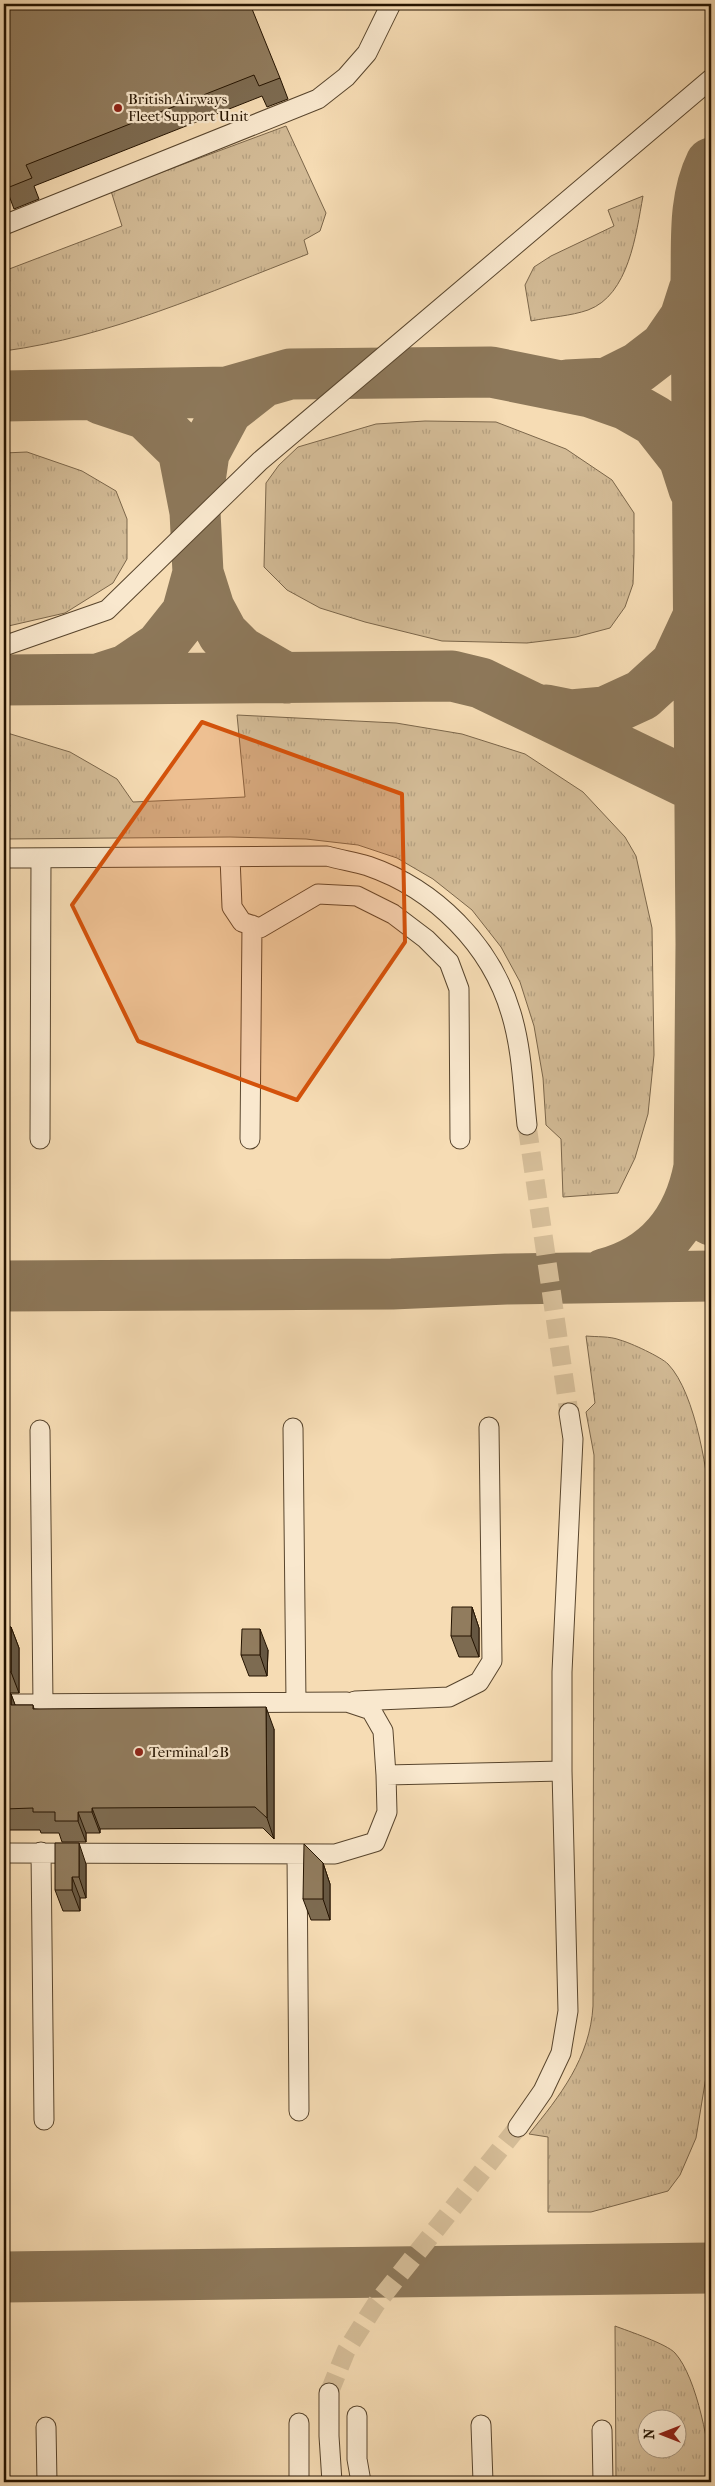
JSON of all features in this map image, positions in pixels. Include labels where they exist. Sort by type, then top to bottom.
[{"type":"lane","points":[[4,225],[318,100],[346,77],[367,53],[391,4]]},
{"type":"lane","points":[[4,646],[107,610],[260,461],[711,79]]},
{"type":"lane","points":[[4,858],[327,856],[368,866],[425,896],[450,915],[489,961],[502,986],[512,1014],[518,1046],[527,1125]]},
{"type":"lane","points":[[230,857],[232,907],[242,922],[260,928],[318,894],[357,896],[393,914],[426,939],[449,962],[460,989],[460,1139]]},
{"type":"lane","points":[[40,1139],[41,858]]},
{"type":"lane","points":[[250,1139],[252,925]]},
{"type":"lane","points":[[518,2127],[543,2091],[561,2053],[568,2011],[562,1771],[562,1672],[573,1439],[570,1413]]},
{"type":"lane","points":[[4,1704],[347,1702],[449,1697],[479,1682],[492,1661],[489,1427]]},
{"type":"lane","points":[[293,1428],[296,1702]]},
{"type":"lane","points":[[40,1430],[43,1704]]},
{"type":"lane","points":[[4,1853],[335,1854],[375,1842],[387,1812],[383,1731],[371,1710],[347,1702]]},
{"type":"lane","points":[[386,1775],[562,1771]]},
{"type":"lane","points":[[41,1852],[44,2120]]},
{"type":"lane","points":[[297,1854],[299,2111]]},
{"type":"lane","points":[[329,2393],[332,2482]]},
{"type":"lane","points":[[357,2416],[357,2459],[361,2482]]},
{"type":"lane","points":[[299,2422],[300,2482]]},
{"type":"lane","points":[[481,2424],[484,2482]]},
{"type":"lane","points":[[46,2427],[47,2482]]},
{"type":"lane","points":[[602,2430],[603,2482]]},
{"type":"highlighted area","points":[[202,722],[402,794],[405,942],[297,1100],[138,1041],[72,905]]},
{"type":"green space","points":[[286,126],[326,213],[320,231],[304,240],[308,254],[158,312],[82,335],[4,351],[4,271],[122,226],[111,191]]},
{"type":"green space","points":[[643,196],[628,262],[622,277],[613,291],[602,302],[588,310],[531,321],[525,285],[534,267],[551,256],[614,226],[608,210]]},
{"type":"green space","points":[[425,421],[496,422],[566,449],[612,480],[634,513],[634,553],[633,584],[625,607],[610,628],[576,637],[527,643],[442,641],[365,622],[320,608],[287,590],[264,567],[266,483],[279,465],[298,447],[376,424]]},
{"type":"green space","points":[[27,452],[82,471],[116,491],[127,519],[127,559],[113,583],[65,613],[4,627],[4,453]]},
{"type":"green space","points":[[237,715],[396,723],[462,734],[525,754],[583,792],[625,837],[636,856],[652,928],[654,1055],[648,1114],[635,1158],[618,1193],[563,1197],[561,1139],[546,1125],[543,1078],[534,1026],[520,982],[501,947],[472,910],[433,879],[397,858],[358,845],[306,839],[230,837],[4,839],[4,732],[70,752],[117,779],[133,802],[245,797]]},
{"type":"green space","points":[[586,1336],[612,1338],[625,1342],[653,1354],[668,1364],[678,1377],[686,1395],[704,1459],[711,1518],[711,2046],[696,2138],[680,2175],[668,2191],[591,2212],[548,2212],[548,2137],[529,2134],[562,2091],[580,2059],[591,2025],[593,2006],[594,1455],[586,1412],[595,1403]]},
{"type":"green space","points":[[615,2326],[671,2349],[683,2364],[696,2396],[701,2415],[711,2482],[616,2482]]},
{"type":"building","name":"British Airways Fleet Support Unit","points":[[4,4],[250,4],[280,78],[259,86],[254,75],[26,165],[32,178],[7,188],[4,180]]},
{"type":"building","points":[[452,1607],[472,1607],[471,1636],[451,1636]]},
{"type":"building","points":[[4,1627],[11,1627],[11,1672],[4,1672]]},
{"type":"building","points":[[242,1629],[260,1629],[260,1655],[241,1655]]},
{"type":"building","name":"Terminal 2B","points":[[4,1694],[11,1694],[11,1705],[33,1705],[33,1709],[266,1707],[267,1818],[255,1807],[92,1808],[92,1812],[78,1812],[78,1821],[55,1821],[55,1812],[33,1812],[33,1808],[4,1809]]},
{"type":"building","points":[[55,1843],[79,1843],[79,1877],[72,1877],[72,1890],[55,1890]]},
{"type":"building","points":[[304,1844],[323,1863],[323,1899],[303,1899]]},
{"type":"taxiway","points":[[711,163],[701,192],[696,237],[701,944],[699,1167],[711,1220]]},
{"type":"taxiway","points":[[567,385],[607,383],[639,367],[665,347],[685,318],[694,290]]},
{"type":"taxiway","points":[[4,396],[227,392],[290,374],[491,372],[590,392],[627,405],[655,421],[684,458],[694,489]]},
{"type":"taxiway","points":[[197,501],[204,453],[227,410],[259,385]]},
{"type":"taxiway","points":[[101,399],[146,414],[183,450],[195,512],[198,573],[209,608],[223,634],[241,652],[286,678]]},
{"type":"taxiway","points":[[101,678],[126,670],[160,647],[187,613],[198,573]]},
{"type":"taxiway","points":[[546,710],[571,715],[605,712],[642,695],[676,664],[697,619]]},
{"type":"taxiway","points":[[4,680],[452,676],[481,683],[711,794]]},
{"type":"taxiway","points":[[604,1274],[623,1268],[640,1259],[668,1235],[688,1204],[699,1167],[700,1173]]},
{"type":"taxiway","points":[[4,1286],[392,1284],[506,1279],[711,1276]]},
{"type":"taxiway","points":[[4,2277],[711,2268]]},
{"type":"tunnel","points":[[527,1125],[569,1413]]},
{"type":"tunnel","points":[[329,2393],[346,2351],[376,2304],[518,2127]]},
{"type":"place","name":"British Airways Fleet Support Unit","points":[[118,108]]},
{"type":"place","name":"Terminal 2B","points":[[139,1752]]}]
